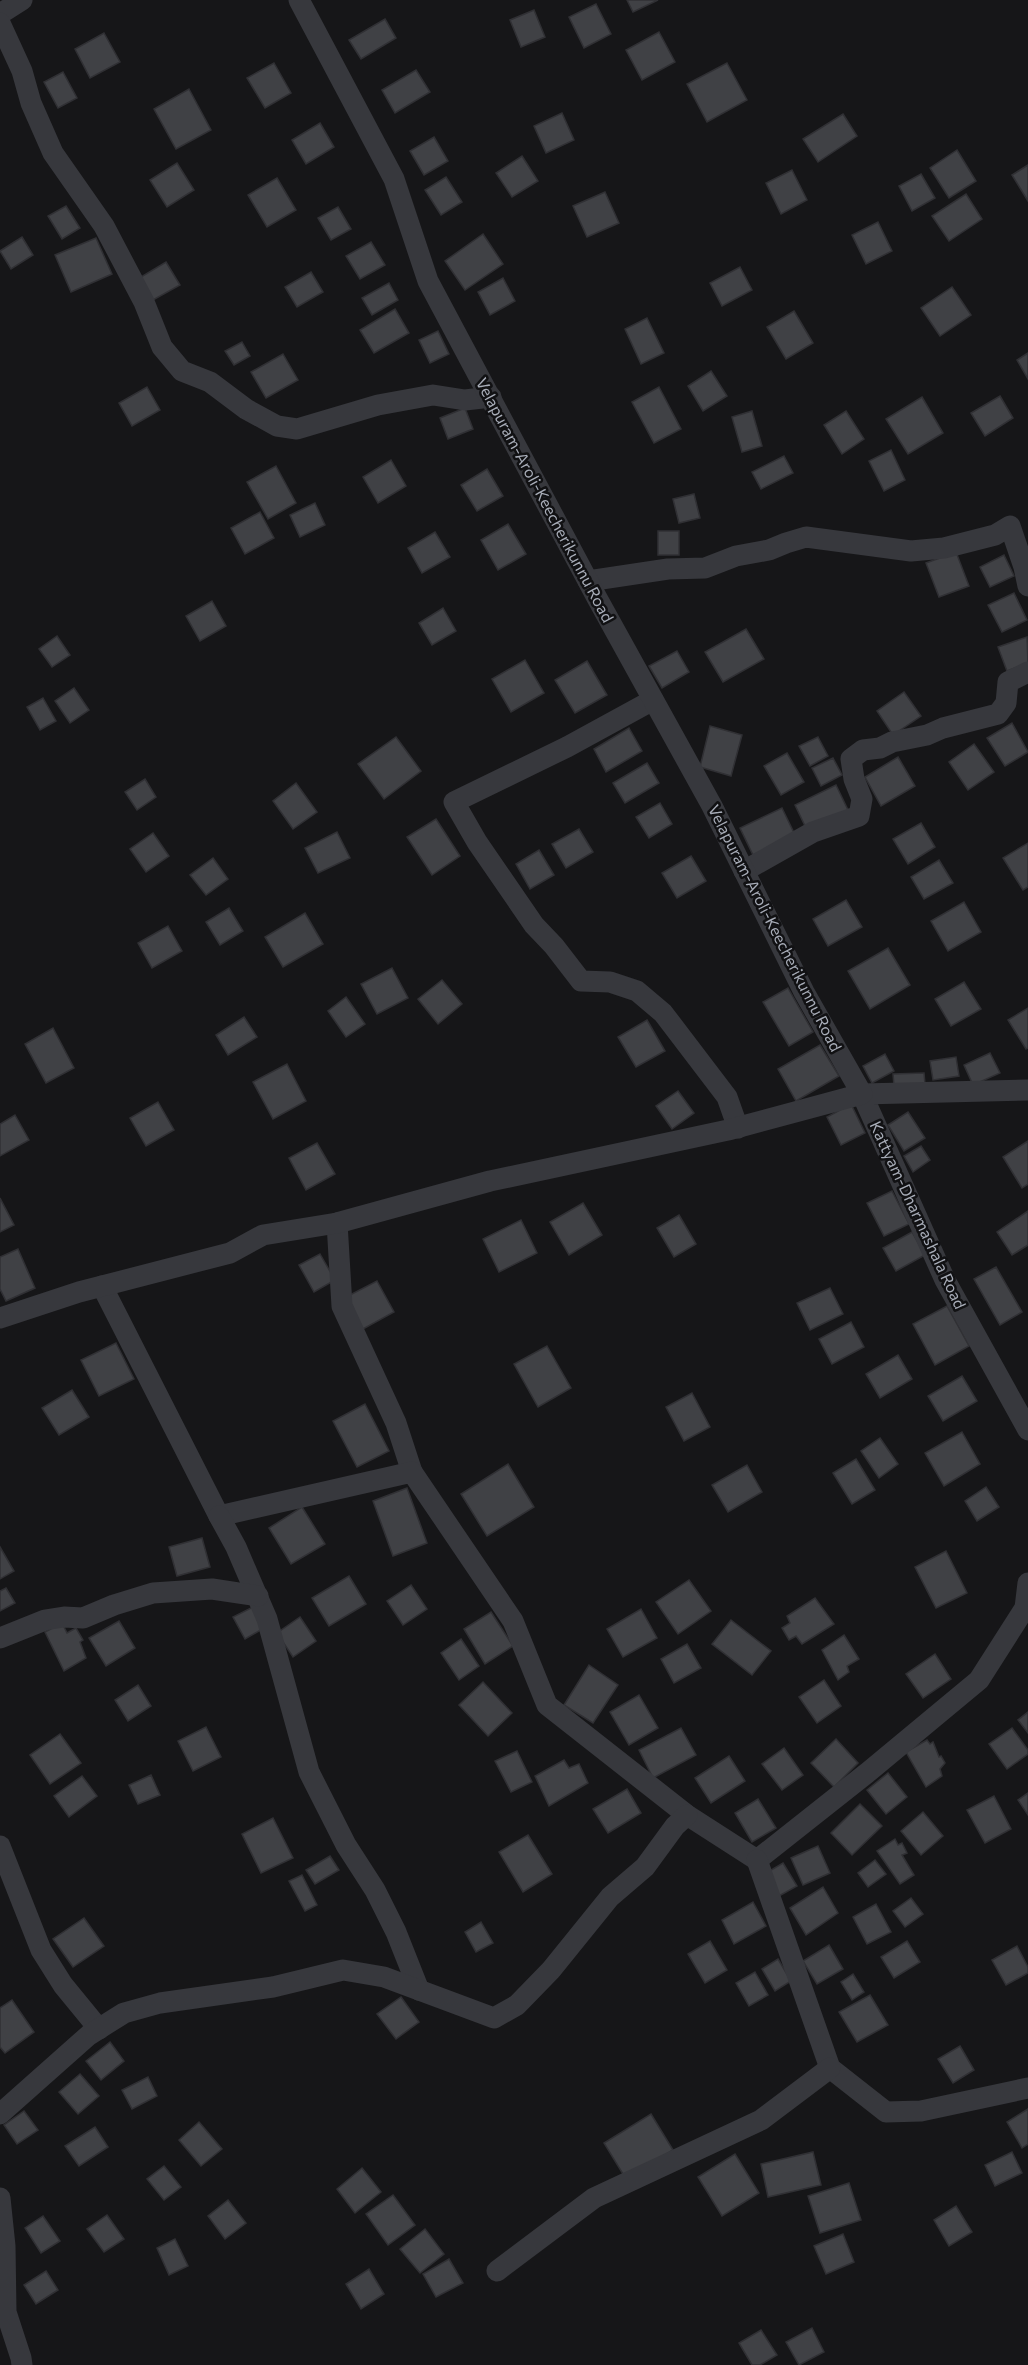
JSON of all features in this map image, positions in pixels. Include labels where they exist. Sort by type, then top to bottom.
[{"type":"street","points":[[0,14],[22,0]]},
{"type":"street","name":"Velapuram-Aroli-Keecherikunnu Road","points":[[299,0],[394,178],[428,281],[588,581],[712,806],[804,992],[862,1094]]},
{"type":"street","points":[[0,23],[22,71],[32,103],[53,153],[104,226],[144,302],[162,347],[182,371],[210,382],[246,409],[277,426],[297,429],[378,405],[433,395],[465,400],[490,397]]},
{"type":"street","points":[[588,581],[668,569],[705,568],[736,556],[769,550],[806,537],[910,551],[944,548],[995,535],[1010,526],[1028,586]]},
{"type":"street","points":[[744,871],[813,832],[859,816],[862,799],[854,779],[852,759],[863,750],[880,748],[892,742],[927,735],[943,728],[998,714],[1006,703],[1008,682],[1028,672]]},
{"type":"street","points":[[653,700],[567,747],[454,802],[477,842],[534,925],[554,946],[581,981],[610,982],[638,991],[663,1013],[727,1097],[738,1128]]},
{"type":"street","points":[[0,1318],[102,1286],[230,1252],[263,1235],[337,1223],[490,1181],[738,1128],[862,1094],[1028,1090]]},
{"type":"street","name":"Kattyam-Dharmashala Road","points":[[862,1094],[945,1280],[1028,1430]]},
{"type":"street","points":[[337,1223],[342,1306],[396,1423],[412,1472],[513,1621],[547,1705],[687,1815],[757,1860],[830,2068],[886,2112],[921,2111],[1028,2088]]},
{"type":"street","points":[[102,1286],[236,1547],[270,1628],[309,1772],[346,1845],[375,1890],[396,1932],[419,1990]]},
{"type":"street","points":[[219,1516],[412,1472]]},
{"type":"street","points":[[757,1860],[979,1680],[1025,1608],[1028,1582]]},
{"type":"street","points":[[0,1638],[45,1620],[64,1617],[83,1618],[114,1605],[153,1593],[212,1589],[258,1596]]},
{"type":"street","points":[[0,2114],[89,2035],[124,2013],[160,2003],[273,1987],[343,1970],[384,1977],[494,2018],[517,2005],[551,1970],[610,1897],[645,1867],[675,1826],[687,1815]]},
{"type":"street","points":[[0,1846],[41,1950],[63,1984],[99,2029]]},
{"type":"street","points":[[497,2271],[594,2198],[761,2120],[830,2068]]},
{"type":"street","points":[[0,2198],[5,2246],[6,2312],[22,2365]]},
{"type":"building","points":[[627,0],[658,0],[633,12]]},
{"type":"building","points":[[596,4],[611,34],[584,48],[569,17]]},
{"type":"building","points":[[534,10],[545,37],[521,47],[510,20]]},
{"type":"building","points":[[385,19],[396,38],[361,59],[349,40]]},
{"type":"building","points":[[659,32],[675,62],[642,80],[626,50]]},
{"type":"building","points":[[104,33],[120,62],[90,78],[75,49]]},
{"type":"building","points":[[274,63],[291,93],[265,108],[247,78]]},
{"type":"building","points":[[727,63],[747,100],[707,122],[687,84]]},
{"type":"building","points":[[416,70],[430,92],[395,113],[382,90]]},
{"type":"building","points":[[63,72],[77,98],[58,108],[44,82]]},
{"type":"building","points":[[189,89],[211,130],[176,149],[154,109]]},
{"type":"building","points":[[562,113],[574,140],[546,153],[534,126]]},
{"type":"building","points":[[843,114],[857,136],[818,162],[803,139]]},
{"type":"building","points":[[320,123],[334,147],[306,164],[292,140]]},
{"type":"building","points":[[434,137],[448,161],[424,175],[410,151]]},
{"type":"building","points":[[957,150],[976,181],[949,198],[930,168]]},
{"type":"building","points":[[522,156],[538,181],[512,197],[496,173]]},
{"type":"building","points":[[177,163],[194,190],[167,207],[150,180]]},
{"type":"building","points":[[1028,165],[1028,201],[1012,175]]},
{"type":"building","points":[[792,170],[807,200],[781,214],[766,183]]},
{"type":"building","points":[[921,174],[935,198],[912,211],[899,186]]},
{"type":"building","points":[[446,177],[462,202],[441,215],[425,190]]},
{"type":"building","points":[[277,178],[296,210],[267,227],[248,195]]},
{"type":"building","points":[[605,192],[619,223],[587,237],[573,206]]},
{"type":"building","points":[[966,194],[982,219],[949,241],[932,216]]},
{"type":"building","points":[[66,206],[80,228],[62,239],[48,216]]},
{"type":"building","points":[[338,207],[351,229],[331,240],[318,218]]},
{"type":"building","points":[[878,222],[892,251],[866,264],[852,235]]},
{"type":"building","points":[[483,234],[503,264],[465,290],[445,261]]},
{"type":"building","points":[[22,237],[33,255],[11,269],[0,251]]},
{"type":"building","points":[[96,238],[112,274],[71,292],[55,255]]},
{"type":"building","points":[[371,242],[385,265],[360,279],[346,256]]},
{"type":"building","points":[[166,262],[180,285],[153,300],[141,277]]},
{"type":"building","points":[[740,267],[752,290],[722,306],[710,283]]},
{"type":"building","points":[[311,272],[323,292],[297,307],[285,287]]},
{"type":"building","points":[[503,278],[515,301],[490,315],[478,292]]},
{"type":"building","points":[[389,283],[398,300],[372,315],[362,298]]},
{"type":"building","points":[[952,287],[971,315],[940,336],[921,308]]},
{"type":"building","points":[[395,309],[409,333],[374,353],[360,330]]},
{"type":"building","points":[[794,311],[813,343],[786,359],[767,327]]},
{"type":"building","points":[[647,318],[664,353],[641,364],[625,329]]},
{"type":"building","points":[[438,331],[449,354],[430,363],[419,340]]},
{"type":"building","points":[[242,342],[250,356],[234,365],[225,351]]},
{"type":"building","points":[[1028,353],[1028,379],[1017,360]]},
{"type":"building","points":[[283,354],[298,380],[266,398],[251,372]]},
{"type":"building","points":[[711,371],[727,396],[703,411],[688,386]]},
{"type":"building","points":[[147,387],[160,410],[132,426],[119,403]]},
{"type":"building","points":[[659,387],[681,429],[654,443],[632,402]]},
{"type":"building","points":[[1000,396],[1013,418],[985,436],[971,413]]},
{"type":"building","points":[[922,397],[943,433],[908,454],[886,419]]},
{"type":"building","points":[[465,408],[473,429],[448,439],[440,418]]},
{"type":"building","points":[[752,411],[762,446],[742,452],[732,417]]},
{"type":"building","points":[[846,411],[864,439],[842,454],[824,425]]},
{"type":"building","points":[[891,450],[905,480],[884,491],[869,461]]},
{"type":"building","points":[[784,456],[793,473],[761,489],[752,472]]},
{"type":"building","points":[[391,460],[406,486],[378,503],[363,477]]},
{"type":"building","points":[[276,466],[296,503],[268,519],[247,482]]},
{"type":"building","points":[[487,469],[503,496],[477,511],[461,485]]},
{"type":"building","points":[[694,494],[700,518],[679,523],[673,499]]},
{"type":"building","points":[[315,503],[325,525],[300,537],[290,515]]},
{"type":"building","points":[[260,512],[274,538],[245,554],[231,528]]},
{"type":"building","points":[[508,524],[526,554],[498,570],[481,540]]},
{"type":"building","points":[[658,531],[679,531],[679,555],[658,555]]},
{"type":"building","points":[[435,532],[450,557],[422,573],[408,548]]},
{"type":"building","points":[[956,552],[969,586],[939,597],[926,563]]},
{"type":"building","points":[[1004,555],[1014,576],[990,587],[980,567]]},
{"type":"building","points":[[1014,593],[1027,620],[1002,632],[988,605]]},
{"type":"building","points":[[212,601],[226,626],[200,641],[186,616]]},
{"type":"building","points":[[443,608],[456,631],[432,645],[419,623]]},
{"type":"building","points":[[746,629],[764,659],[723,682],[705,652]]},
{"type":"building","points":[[57,636],[70,655],[52,667],[39,649]]},
{"type":"building","points":[[1027,637],[1028,663],[1007,671],[998,647]]},
{"type":"building","points":[[677,651],[689,672],[662,688],[649,666]]},
{"type":"building","points":[[525,660],[544,693],[511,712],[492,679]]},
{"type":"building","points":[[587,661],[607,695],[575,713],[555,680]]},
{"type":"building","points":[[74,688],[89,710],[70,723],[55,701]]},
{"type":"building","points":[[904,692],[921,716],[893,735],[877,711]]},
{"type":"building","points":[[43,698],[56,721],[40,730],[27,707]]},
{"type":"building","points":[[1012,723],[1028,752],[1005,766],[987,738]]},
{"type":"building","points":[[710,726],[742,735],[731,776],[700,767]]},
{"type":"building","points":[[629,728],[642,751],[606,772],[594,749]]},
{"type":"building","points":[[396,737],[421,771],[384,799],[358,764]]},
{"type":"building","points":[[818,737],[828,756],[810,766],[799,746]]},
{"type":"building","points":[[974,744],[994,772],[968,790],[949,762]]},
{"type":"building","points":[[787,753],[804,782],[781,795],[764,766]]},
{"type":"building","points":[[898,757],[915,786],[881,806],[865,777]]},
{"type":"building","points":[[833,758],[842,775],[821,786],[812,768]]},
{"type":"building","points":[[647,763],[659,783],[625,803],[613,783]]},
{"type":"building","points":[[145,779],[156,797],[137,810],[125,792]]},
{"type":"building","points":[[296,783],[317,812],[293,829],[273,801]]},
{"type":"building","points":[[836,785],[848,810],[807,830],[795,805]]},
{"type":"building","points":[[660,803],[672,824],[649,838],[636,817]]},
{"type":"building","points":[[782,808],[795,835],[753,855],[740,828]]},
{"type":"building","points":[[436,819],[460,856],[432,875],[407,837]]},
{"type":"building","points":[[921,823],[935,847],[908,864],[893,839]]},
{"type":"building","points":[[579,829],[593,852],[566,868],[552,844]]},
{"type":"building","points":[[337,832],[350,858],[318,873],[305,848]]},
{"type":"building","points":[[153,833],[169,856],[146,872],[130,849]]},
{"type":"building","points":[[1028,843],[1028,887],[1023,890],[1003,858]]},
{"type":"building","points":[[539,850],[554,875],[530,889],[516,864]]},
{"type":"building","points":[[691,856],[706,881],[677,898],[662,873]]},
{"type":"building","points":[[213,858],[228,879],[206,895],[190,875]]},
{"type":"building","points":[[939,860],[953,883],[924,899],[911,877]]},
{"type":"building","points":[[846,900],[862,927],[828,946],[813,919]]},
{"type":"building","points":[[964,902],[981,932],[948,951],[931,921]]},
{"type":"building","points":[[229,908],[243,931],[220,945],[206,922]]},
{"type":"building","points":[[305,913],[323,944],[283,967],[265,937]]},
{"type":"building","points":[[168,926],[182,951],[152,968],[138,943]]},
{"type":"building","points":[[888,948],[910,985],[870,1009],[848,971]]},
{"type":"building","points":[[392,968],[408,998],[377,1014],[361,984]]},
{"type":"building","points":[[442,980],[462,1004],[438,1024],[418,999]]},
{"type":"building","points":[[964,982],[981,1009],[951,1026],[935,999]]},
{"type":"building","points":[[788,988],[813,1032],[789,1046],[763,1002]]},
{"type":"building","points":[[346,997],[365,1024],[346,1037],[328,1011]]},
{"type":"building","points":[[1028,1008],[1028,1048],[1026,1049],[1008,1020]]},
{"type":"building","points":[[244,1017],[257,1037],[228,1055],[216,1035]]},
{"type":"building","points":[[647,1020],[665,1051],[636,1067],[618,1037]]},
{"type":"building","points":[[53,1028],[74,1068],[46,1083],[25,1044]]},
{"type":"building","points":[[820,1045],[839,1076],[796,1101],[778,1069]]},
{"type":"building","points":[[990,1053],[1000,1073],[973,1085],[964,1065]]},
{"type":"building","points":[[885,1054],[894,1071],[872,1083],[863,1066]]},
{"type":"building","points":[[956,1057],[959,1076],[933,1080],[930,1061]]},
{"type":"building","points":[[287,1064],[306,1101],[273,1119],[253,1082]]},
{"type":"building","points":[[924,1073],[925,1084],[894,1086],[893,1074]]},
{"type":"building","points":[[678,1091],[694,1113],[672,1129],[656,1106]]},
{"type":"building","points":[[158,1102],[174,1130],[146,1146],[130,1118]]},
{"type":"building","points":[[851,1104],[865,1133],[841,1145],[827,1117]]},
{"type":"building","points":[[908,1112],[925,1138],[904,1151],[888,1125]]},
{"type":"building","points":[[15,1115],[29,1140],[0,1156],[0,1124]]},
{"type":"building","points":[[1028,1141],[1028,1184],[1022,1188],[1003,1157]]},
{"type":"building","points":[[317,1143],[335,1174],[306,1190],[289,1158]]},
{"type":"building","points":[[921,1146],[930,1160],[913,1172],[904,1156]]},
{"type":"building","points":[[892,1191],[909,1224],[884,1236],[867,1203]]},
{"type":"building","points":[[0,1198],[14,1225],[0,1232]]},
{"type":"building","points":[[583,1203],[602,1235],[569,1255],[550,1222]]},
{"type":"building","points":[[1028,1211],[1028,1245],[1012,1255],[997,1232]]},
{"type":"building","points":[[679,1215],[696,1244],[674,1257],[657,1228]]},
{"type":"building","points":[[521,1220],[537,1253],[499,1272],[483,1239]]},
{"type":"building","points":[[912,1232],[925,1255],[896,1271],[883,1248]]},
{"type":"building","points":[[18,1249],[35,1288],[6,1301],[0,1289],[0,1257]]},
{"type":"building","points":[[320,1254],[335,1280],[314,1292],[299,1265]]},
{"type":"building","points":[[996,1267],[1022,1312],[1000,1325],[974,1279]]},
{"type":"building","points":[[377,1281],[394,1312],[363,1329],[346,1297]]},
{"type":"building","points":[[830,1288],[843,1314],[810,1330],[797,1303]]},
{"type":"building","points":[[947,1306],[969,1346],[935,1365],[913,1324]]},
{"type":"building","points":[[851,1322],[864,1347],[832,1364],[819,1339]]},
{"type":"building","points":[[116,1343],[134,1379],[99,1396],[81,1360]]},
{"type":"building","points":[[547,1346],[571,1388],[538,1407],[514,1364]]},
{"type":"building","points":[[898,1355],[912,1379],[880,1398],[866,1374]]},
{"type":"building","points":[[962,1376],[977,1401],[943,1421],[928,1396]]},
{"type":"building","points":[[72,1390],[89,1417],[59,1435],[42,1408]]},
{"type":"building","points":[[692,1393],[710,1427],[684,1441],[666,1407]]},
{"type":"building","points":[[365,1404],[389,1451],[357,1467],[333,1421]]},
{"type":"building","points":[[962,1432],[980,1464],[944,1486],[925,1453]]},
{"type":"building","points":[[880,1438],[898,1464],[879,1478],[861,1451]]},
{"type":"building","points":[[856,1459],[875,1490],[852,1504],[833,1473]]},
{"type":"building","points":[[508,1464],[534,1507],[487,1536],[461,1494]]},
{"type":"building","points":[[747,1465],[762,1492],[728,1512],[712,1485]]},
{"type":"building","points":[[986,1487],[999,1507],[977,1521],[965,1501]]},
{"type":"building","points":[[407,1488],[427,1543],[393,1556],[373,1501]]},
{"type":"building","points":[[302,1507],[325,1544],[291,1564],[269,1528]]},
{"type":"building","points":[[202,1538],[210,1567],[177,1576],[169,1547]]},
{"type":"building","points":[[0,1547],[14,1571],[0,1579]]},
{"type":"building","points":[[946,1551],[967,1593],[936,1608],[915,1567]]},
{"type":"building","points":[[349,1576],[366,1604],[329,1626],[312,1598]]},
{"type":"building","points":[[689,1580],[711,1611],[678,1634],[656,1602]]},
{"type":"building","points":[[411,1585],[427,1609],[403,1625],[387,1601]]},
{"type":"building","points":[[6,1588],[15,1603],[0,1611],[0,1591]]},
{"type":"building","points":[[815,1598],[834,1624],[802,1644],[796,1636],[789,1640],[782,1628],[790,1623],[787,1616]]},
{"type":"building","points":[[253,1607],[264,1628],[245,1639],[233,1617]]},
{"type":"building","points":[[641,1609],[657,1638],[623,1657],[607,1629]]},
{"type":"building","points":[[491,1612],[513,1646],[485,1664],[464,1629]]},
{"type":"building","points":[[300,1617],[316,1641],[293,1657],[277,1633]]},
{"type":"building","points":[[731,1620],[771,1651],[752,1675],[712,1644]]},
{"type":"building","points":[[119,1621],[135,1648],[106,1666],[89,1638]]},
{"type":"building","points":[[62,1623],[67,1633],[76,1628],[83,1640],[80,1642],[86,1658],[64,1671],[45,1632]]},
{"type":"building","points":[[844,1635],[859,1659],[847,1666],[849,1672],[838,1680],[822,1650]]},
{"type":"building","points":[[461,1639],[479,1666],[459,1680],[441,1653]]},
{"type":"building","points":[[687,1644],[701,1668],[674,1683],[661,1659]]},
{"type":"building","points":[[935,1654],[951,1679],[923,1698],[906,1674]]},
{"type":"building","points":[[589,1665],[618,1685],[593,1723],[564,1705]]},
{"type":"building","points":[[824,1680],[841,1706],[817,1723],[799,1697]]},
{"type":"building","points":[[483,1682],[512,1713],[488,1736],[459,1705]]},
{"type":"building","points":[[138,1685],[151,1706],[128,1721],[115,1700]]},
{"type":"building","points":[[639,1695],[658,1728],[629,1745],[610,1712]]},
{"type":"building","points":[[1028,1712],[1028,1733],[1018,1720]]},
{"type":"building","points":[[206,1727],[221,1757],[193,1771],[178,1741]]},
{"type":"building","points":[[681,1728],[696,1755],[653,1778],[639,1750]]},
{"type":"building","points":[[1012,1728],[1028,1750],[1028,1754],[1007,1769],[989,1744]]},
{"type":"building","points":[[60,1734],[81,1763],[50,1784],[30,1755]]},
{"type":"building","points":[[836,1739],[858,1763],[834,1787],[811,1763]]},
{"type":"building","points":[[927,1740],[930,1744],[933,1742],[939,1757],[941,1756],[945,1763],[940,1769],[942,1776],[926,1787],[906,1752]]},
{"type":"building","points":[[784,1748],[803,1775],[782,1790],[762,1764]]},
{"type":"building","points":[[517,1751],[532,1782],[511,1792],[495,1761]]},
{"type":"building","points":[[729,1756],[745,1781],[711,1803],[695,1778]]},
{"type":"building","points":[[564,1760],[569,1768],[579,1764],[588,1783],[549,1806],[535,1776]]},
{"type":"building","points":[[888,1773],[907,1797],[886,1814],[867,1790]]},
{"type":"building","points":[[151,1775],[160,1795],[138,1804],[129,1785]]},
{"type":"building","points":[[82,1776],[97,1796],[69,1817],[54,1796]]},
{"type":"building","points":[[627,1789],[641,1813],[608,1833],[593,1809]]},
{"type":"building","points":[[1028,1793],[1028,1815],[1018,1800]]},
{"type":"building","points":[[994,1796],[1011,1829],[985,1843],[967,1810]]},
{"type":"building","points":[[758,1799],[776,1828],[752,1842],[735,1813]]},
{"type":"building","points":[[860,1804],[882,1826],[852,1855],[831,1833]]},
{"type":"building","points":[[923,1812],[943,1836],[921,1855],[901,1831]]},
{"type":"building","points":[[273,1818],[293,1858],[261,1873],[242,1834]]},
{"type":"building","points":[[528,1835],[552,1874],[523,1892],[499,1852]]},
{"type":"building","points":[[895,1839],[898,1845],[902,1843],[907,1853],[902,1855],[914,1875],[900,1884],[877,1851]]},
{"type":"building","points":[[818,1846],[830,1873],[803,1885],[791,1858]]},
{"type":"building","points":[[330,1856],[339,1870],[315,1884],[306,1870]]},
{"type":"building","points":[[875,1860],[886,1874],[868,1887],[858,1873]]},
{"type":"building","points":[[783,1863],[797,1886],[779,1896],[766,1873]]},
{"type":"building","points":[[302,1875],[317,1905],[305,1911],[289,1881]]},
{"type":"building","points":[[823,1887],[838,1913],[806,1935],[790,1908]]},
{"type":"building","points":[[911,1898],[923,1914],[905,1927],[893,1911]]},
{"type":"building","points":[[753,1902],[766,1926],[734,1944],[722,1920]]},
{"type":"building","points":[[876,1904],[891,1932],[867,1944],[853,1917]]},
{"type":"building","points":[[84,1918],[104,1946],[73,1967],[53,1939]]},
{"type":"building","points":[[481,1922],[493,1943],[476,1952],[465,1932]]},
{"type":"building","points":[[710,1941],[727,1970],[705,1983],[688,1954]]},
{"type":"building","points":[[907,1941],[920,1962],[894,1978],[881,1957]]},
{"type":"building","points":[[829,1945],[843,1969],[817,1984],[803,1961]]},
{"type":"building","points":[[1017,1946],[1028,1967],[1028,1973],[1006,1985],[992,1960]]},
{"type":"building","points":[[778,1959],[791,1981],[775,1991],[762,1969]]},
{"type":"building","points":[[755,1972],[768,1995],[749,2006],[736,1983]]},
{"type":"building","points":[[853,1974],[864,1992],[852,2000],[841,1982]]},
{"type":"building","points":[[870,1995],[888,2025],[857,2042],[839,2012]]},
{"type":"building","points":[[401,1997],[419,2022],[396,2039],[377,2014]]},
{"type":"building","points":[[12,2000],[34,2032],[5,2053],[0,2047],[0,2008]]},
{"type":"building","points":[[110,2042],[124,2061],[101,2080],[86,2061]]},
{"type":"building","points":[[960,2046],[974,2070],[953,2083],[938,2059]]},
{"type":"building","points":[[80,2074],[99,2096],[78,2114],[59,2092]]},
{"type":"building","points":[[148,2077],[157,2096],[132,2109],[122,2090]]},
{"type":"building","points":[[1028,2109],[1028,2144],[1022,2148],[1007,2122]]},
{"type":"building","points":[[24,2111],[38,2130],[17,2144],[4,2125]]},
{"type":"building","points":[[651,2114],[673,2150],[626,2179],[604,2143]]},
{"type":"building","points":[[199,2122],[222,2149],[201,2166],[179,2140]]},
{"type":"building","points":[[95,2127],[108,2147],[79,2166],[65,2146]]},
{"type":"building","points":[[813,2152],[821,2185],[768,2197],[761,2164]]},
{"type":"building","points":[[1012,2152],[1022,2173],[995,2186],[985,2165]]},
{"type":"building","points":[[735,2154],[759,2193],[722,2216],[698,2177]]},
{"type":"building","points":[[164,2166],[181,2187],[164,2200],[147,2179]]},
{"type":"building","points":[[362,2168],[381,2192],[355,2213],[337,2189]]},
{"type":"building","points":[[849,2183],[861,2220],[820,2233],[808,2196]]},
{"type":"building","points":[[393,2195],[415,2225],[388,2245],[366,2214]]},
{"type":"building","points":[[228,2200],[246,2223],[225,2239],[208,2216]]},
{"type":"building","points":[[956,2206],[972,2232],[949,2246],[934,2220]]},
{"type":"building","points":[[107,2215],[124,2239],[104,2252],[87,2229]]},
{"type":"building","points":[[43,2216],[60,2241],[41,2253],[25,2228]]},
{"type":"building","points":[[425,2229],[444,2254],[420,2273],[400,2249]]},
{"type":"building","points":[[843,2234],[854,2262],[826,2274],[814,2246]]},
{"type":"building","points":[[175,2239],[188,2266],[169,2275],[157,2248]]},
{"type":"building","points":[[449,2259],[463,2283],[436,2297],[423,2274]]},
{"type":"building","points":[[369,2269],[384,2294],[361,2309],[346,2284]]},
{"type":"building","points":[[46,2271],[58,2290],[36,2304],[24,2285]]},
{"type":"building","points":[[812,2328],[824,2352],[799,2365],[786,2342]]},
{"type":"building","points":[[761,2330],[777,2355],[760,2365],[752,2365],[739,2343]]}]
